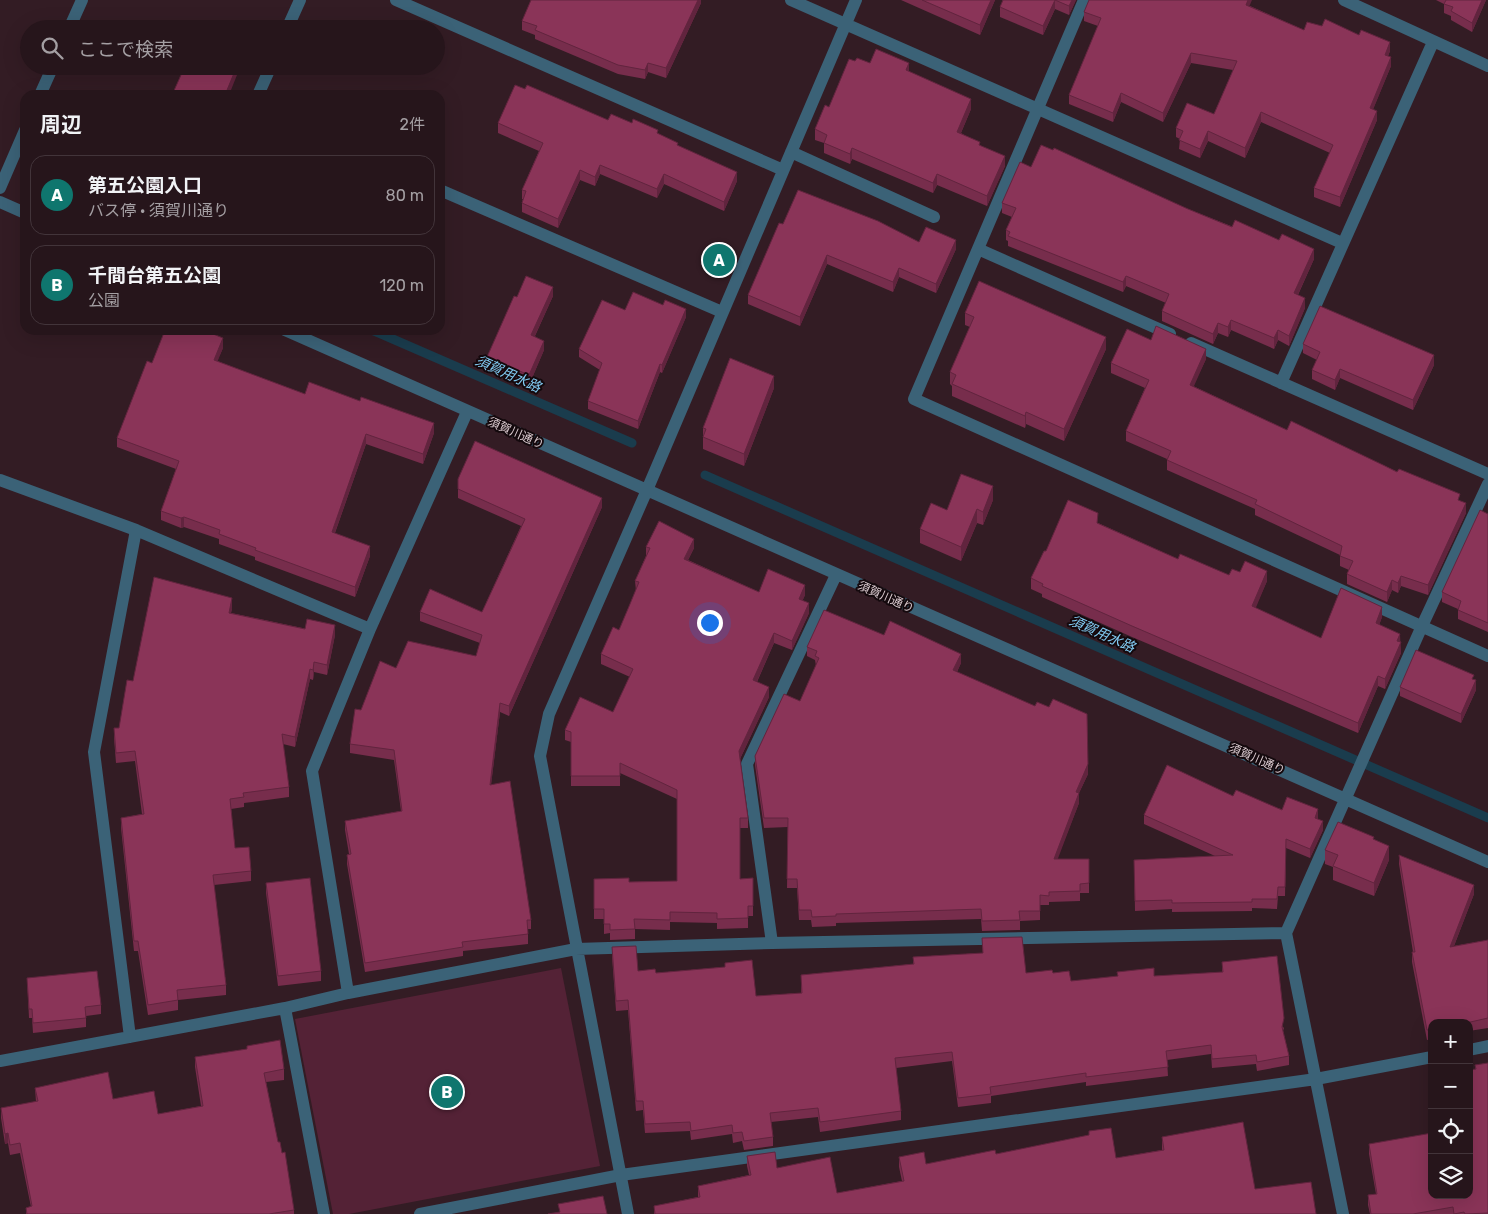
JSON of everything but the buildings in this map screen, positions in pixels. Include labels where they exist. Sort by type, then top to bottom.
[{"type":"street","points":[[73,20],[82,0]]},
{"type":"street","points":[[291,20],[300,0]]},
{"type":"street","points":[[396,0],[442,20]]},
{"type":"street","points":[[791,0],[1342,243]]},
{"type":"street","points":[[628,1214],[540,756],[549,714],[647,490],[856,0]]},
{"type":"street","points":[[1084,0],[914,399],[1488,656]]},
{"type":"street","points":[[1344,0],[1488,66]]},
{"type":"street","points":[[445,22],[783,170]]},
{"type":"street","points":[[1281,383],[1433,42]]},
{"type":"street","points":[[42,90],[49,75]]},
{"type":"street","points":[[260,90],[267,75]]},
{"type":"street","points":[[0,188],[20,142]]},
{"type":"street","points":[[791,152],[934,217]]},
{"type":"street","points":[[445,192],[722,312]]},
{"type":"street","points":[[0,202],[20,211]]},
{"type":"street","points":[[978,250],[1488,474]]},
{"type":"street","name":"須賀川通り","points":[[296,335],[1488,862]]},
{"type":"street","points":[[348,993],[312,771],[370,629],[467,412]]},
{"type":"street","points":[[0,480],[136,530],[370,629]]},
{"type":"street","points":[[1343,1214],[1286,933],[1422,626],[1488,484]]},
{"type":"street","points":[[130,1037],[94,752],[136,530]]},
{"type":"street","points":[[772,943],[747,764],[836,575]]},
{"type":"street","points":[[0,1062],[285,1008],[348,993],[576,949],[772,943],[1286,933]]},
{"type":"street","points":[[285,1008],[324,1214]]},
{"type":"street","points":[[1473,1049],[1488,1046]]},
{"type":"street","points":[[420,1214],[621,1175],[1316,1079],[1428,1058]]},
{"type":"shaded area","points":[[561,968],[600,1166],[349,1214],[333,1214],[295,1019]]},
{"type":"waterway","name":"須賀用水路","points":[[384,335],[632,443]]},
{"type":"waterway","name":"須賀用水路","points":[[705,475],[1488,818]]},
{"type":"place","name":"第五公園入口","points":[[719,260]]},
{"type":"place","name":"千間台第五公園","points":[[447,1092]]}]
